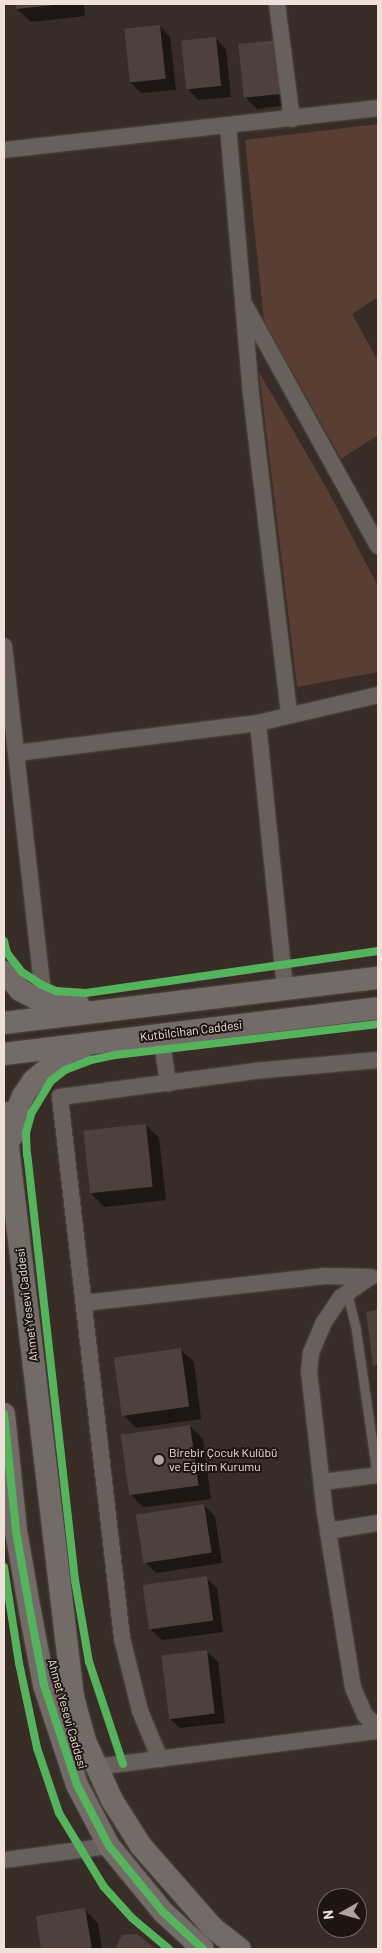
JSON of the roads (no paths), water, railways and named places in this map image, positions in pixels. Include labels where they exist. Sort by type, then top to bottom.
[{"type":"main road","points":[[4,972],[20,990],[44,1001],[63,1005],[138,1007]]},
{"type":"main road","points":[[4,1023],[378,978]]},
{"type":"main road","name":"Kutbilcihan Caddesi","points":[[4,1054],[378,1008]]},
{"type":"main road","points":[[8,1154],[16,1112],[22,1096],[33,1081],[67,1056],[114,1041]]},
{"type":"main road","name":"Ahmet Yesevi Caddesi","points":[[4,1113],[73,1696],[85,1741],[112,1800],[141,1846],[212,1928],[240,1949]]},
{"type":"main road","name":"Ahmet Yesevi Caddesi","points":[[4,1414],[16,1531],[44,1685],[77,1785],[110,1846],[163,1912],[203,1949]]},
{"type":"street","points":[[277,4],[292,119]]},
{"type":"street","points":[[4,150],[378,108]]},
{"type":"street","points":[[228,126],[251,394],[289,716]]},
{"type":"street","points":[[243,301],[378,546]]},
{"type":"street","points":[[4,646],[44,1001]]},
{"type":"street","points":[[17,753],[258,723],[378,695]]},
{"type":"street","points":[[258,723],[285,990]]},
{"type":"street","points":[[162,1035],[168,1083]]},
{"type":"street","points":[[160,1759],[140,1711],[122,1638],[60,1097],[254,1071],[378,1060]]},
{"type":"street","points":[[84,1303],[324,1276],[374,1276]]},
{"type":"street","points":[[374,1276],[341,1297],[324,1322],[312,1353],[309,1371],[328,1531],[353,1688],[365,1715],[378,1730]]},
{"type":"street","points":[[322,1482],[378,1475]]},
{"type":"street","points":[[328,1531],[378,1524]]},
{"type":"street","points":[[96,1767],[378,1730]]},
{"type":"street","points":[[4,1860],[110,1846]]},
{"type":"lane","points":[[347,1293],[356,1330],[378,1475]]},
{"type":"place","name":"Birebir Çocuk Kulübü ve Eğitim Kurumu","points":[[159,1460]]}]
